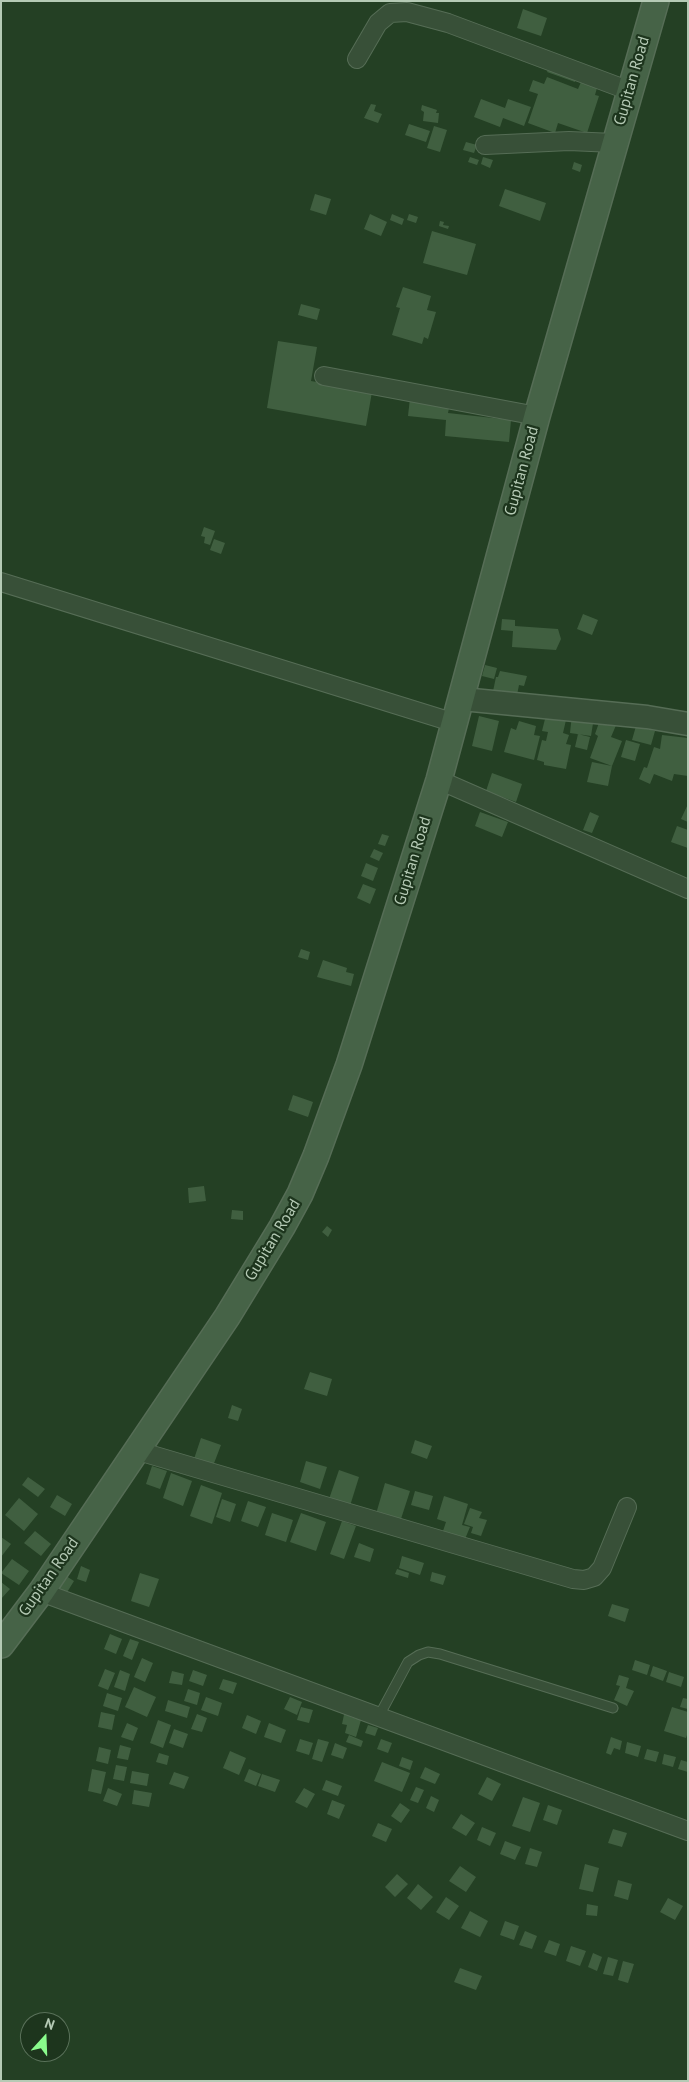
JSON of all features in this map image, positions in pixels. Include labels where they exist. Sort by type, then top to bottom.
[{"type":"main road","name":"Gupitan Road","points":[[1,1646],[41,1592],[227,1317],[300,1194],[316,1156],[349,1065],[439,780],[537,416],[656,1]]},
{"type":"street","points":[[357,59],[378,23],[390,14],[407,12],[448,24],[630,91]]},
{"type":"street","points":[[485,145],[569,141],[614,143]]},
{"type":"street","points":[[324,376],[537,416]]},
{"type":"street","points":[[1,582],[455,723]]},
{"type":"street","points":[[462,700],[647,717],[688,724]]},
{"type":"street","points":[[439,780],[688,889]]},
{"type":"street","points":[[136,1450],[563,1576],[584,1580],[594,1577],[602,1568],[627,1506]]},
{"type":"street","points":[[41,1592],[688,1831]]},
{"type":"lane","points":[[379,1716],[408,1662],[428,1652],[440,1654],[613,1708]]},
{"type":"building","points":[[523,9],[547,18],[541,36],[517,28]]},
{"type":"building","points":[[550,66],[577,76],[575,82],[547,72]]},
{"type":"building","points":[[547,77],[578,89],[581,82],[597,88],[595,95],[599,96],[587,133],[558,123],[555,133],[528,123],[538,94],[529,91],[533,80],[544,84]]},
{"type":"building","points":[[481,99],[505,108],[508,99],[531,107],[524,126],[503,118],[500,127],[474,117]]},
{"type":"building","points":[[371,104],[376,105],[374,111],[382,114],[378,123],[364,118]]},
{"type":"building","points":[[422,105],[437,110],[436,113],[439,113],[438,123],[423,121],[424,112],[421,110]]},
{"type":"building","points":[[409,124],[430,131],[426,142],[405,135]]},
{"type":"building","points":[[434,126],[447,130],[440,152],[427,148]]},
{"type":"building","points":[[466,142],[477,145],[474,153],[463,150]]},
{"type":"building","points":[[470,157],[479,160],[477,165],[468,162]]},
{"type":"building","points":[[483,157],[493,160],[490,168],[481,164]]},
{"type":"building","points":[[574,162],[582,165],[580,172],[572,169]]},
{"type":"building","points":[[505,189],[546,203],[540,221],[499,206]]},
{"type":"building","points":[[315,194],[331,199],[326,215],[310,210]]},
{"type":"building","points":[[370,214],[387,222],[381,236],[364,229]]},
{"type":"building","points":[[392,214],[404,219],[402,225],[390,220]]},
{"type":"building","points":[[409,214],[418,217],[416,223],[407,220]]},
{"type":"building","points":[[440,221],[444,222],[443,225],[449,226],[448,229],[439,226]]},
{"type":"building","points":[[432,231],[476,244],[467,275],[423,263]]},
{"type":"building","points":[[403,287],[431,296],[427,310],[436,312],[428,339],[424,337],[422,344],[392,335],[400,308],[396,307]]},
{"type":"building","points":[[301,304],[320,309],[317,320],[298,315]]},
{"type":"building","points":[[278,341],[317,347],[311,381],[372,392],[366,426],[267,408]]},
{"type":"building","points":[[410,398],[450,403],[448,413],[511,420],[509,442],[445,436],[446,420],[408,416]]},
{"type":"building","points":[[204,527],[215,531],[210,545],[204,543],[205,537],[201,536]]},
{"type":"building","points":[[214,539],[225,543],[221,554],[210,550]]},
{"type":"building","points":[[583,614],[598,620],[592,635],[577,629]]},
{"type":"building","points":[[502,619],[515,620],[515,626],[558,629],[561,639],[556,650],[512,647],[513,631],[501,630]]},
{"type":"building","points":[[485,665],[497,668],[494,679],[482,676]]},
{"type":"building","points":[[500,671],[527,676],[524,686],[519,685],[516,700],[492,696],[496,677],[498,677]]},
{"type":"building","points":[[572,714],[594,717],[591,736],[570,733]]},
{"type":"building","points":[[546,715],[566,720],[563,733],[569,735],[566,744],[571,745],[566,769],[544,765],[544,762],[537,760],[542,740],[546,741],[548,732],[542,731]]},
{"type":"building","points":[[479,716],[499,721],[492,751],[472,746]]},
{"type":"building","points":[[601,717],[617,723],[611,737],[622,741],[612,766],[590,758],[598,736],[595,734]]},
{"type":"building","points":[[519,721],[536,726],[534,735],[540,736],[534,760],[504,752],[511,728],[516,730]]},
{"type":"building","points":[[636,726],[655,731],[651,745],[632,740]]},
{"type":"building","points":[[578,734],[590,737],[587,750],[575,747]]},
{"type":"building","points":[[662,735],[688,738],[688,776],[674,774],[672,781],[654,774],[650,784],[639,779],[644,767],[647,768],[654,747],[660,749]]},
{"type":"building","points":[[626,740],[640,744],[635,761],[621,757]]},
{"type":"building","points":[[592,762],[612,766],[608,786],[587,782]]},
{"type":"building","points":[[492,773],[522,784],[516,802],[486,791]]},
{"type":"building","points":[[688,804],[688,822],[681,819]]},
{"type":"building","points":[[480,812],[508,822],[502,837],[475,826]]},
{"type":"building","points":[[590,812],[599,816],[592,833],[583,830]]},
{"type":"building","points":[[677,826],[688,830],[688,848],[671,842]]},
{"type":"building","points":[[382,834],[389,836],[385,846],[378,844]]},
{"type":"building","points":[[374,849],[383,853],[379,861],[370,857]]},
{"type":"building","points":[[366,863],[378,868],[373,881],[361,876]]},
{"type":"building","points":[[363,884],[376,889],[370,904],[357,898]]},
{"type":"building","points":[[301,949],[310,952],[308,960],[298,957]]},
{"type":"building","points":[[323,960],[347,968],[346,972],[354,974],[351,986],[317,977]]},
{"type":"building","points":[[293,1095],[313,1102],[308,1117],[288,1110]]},
{"type":"building","points":[[204,1186],[206,1201],[189,1203],[188,1188]]},
{"type":"building","points":[[232,1210],[243,1211],[243,1220],[231,1219]]},
{"type":"building","points":[[327,1226],[332,1230],[328,1237],[322,1232]]},
{"type":"building","points":[[310,1372],[332,1379],[327,1396],[304,1389]]},
{"type":"building","points":[[232,1405],[242,1409],[238,1421],[228,1418]]},
{"type":"building","points":[[201,1438],[221,1445],[213,1466],[194,1459]]},
{"type":"building","points":[[415,1440],[432,1446],[427,1459],[411,1453]]},
{"type":"building","points":[[306,1461],[327,1467],[320,1489],[300,1482]]},
{"type":"building","points":[[152,1466],[167,1471],[160,1489],[146,1484]]},
{"type":"building","points":[[339,1470],[359,1477],[349,1509],[328,1502]]},
{"type":"building","points":[[171,1473],[192,1481],[183,1506],[163,1498]]},
{"type":"building","points":[[28,1477],[45,1489],[38,1497],[22,1485]]},
{"type":"building","points":[[385,1483],[410,1491],[400,1522],[376,1514]]},
{"type":"building","points":[[201,1485],[222,1493],[212,1524],[190,1516]]},
{"type":"building","points":[[415,1491],[433,1496],[429,1510],[411,1505]]},
{"type":"building","points":[[57,1495],[72,1504],[65,1516],[50,1507]]},
{"type":"building","points":[[444,1496],[468,1504],[462,1525],[470,1527],[465,1539],[443,1531],[446,1522],[437,1519]]},
{"type":"building","points":[[19,1498],[38,1514],[24,1531],[5,1515]]},
{"type":"building","points":[[222,1499],[236,1504],[230,1522],[216,1517]]},
{"type":"building","points":[[248,1501],[266,1507],[258,1527],[241,1521]]},
{"type":"building","points":[[470,1508],[482,1512],[479,1518],[487,1520],[481,1536],[471,1533],[473,1527],[464,1524]]},
{"type":"building","points":[[272,1513],[293,1520],[286,1542],[265,1535]]},
{"type":"building","points":[[301,1513],[326,1522],[316,1551],[290,1542]]},
{"type":"building","points":[[342,1521],[356,1526],[344,1559],[330,1554]]},
{"type":"building","points":[[35,1531],[51,1544],[41,1556],[24,1543]]},
{"type":"building","points":[[1,1537],[11,1544],[1,1557]]},
{"type":"building","points":[[359,1543],[374,1549],[370,1562],[354,1557]]},
{"type":"building","points":[[402,1556],[424,1563],[420,1575],[399,1568]]},
{"type":"building","points":[[12,1559],[29,1571],[19,1585],[1,1573]]},
{"type":"building","points":[[81,1566],[90,1570],[86,1582],[77,1579]]},
{"type":"building","points":[[397,1569],[409,1573],[408,1578],[395,1574]]},
{"type":"building","points":[[432,1572],[446,1576],[443,1585],[430,1581]]},
{"type":"building","points":[[140,1573],[159,1579],[149,1607],[131,1601]]},
{"type":"building","points":[[66,1576],[74,1581],[66,1594],[58,1589]]},
{"type":"building","points":[[1,1582],[10,1589],[1,1599]]},
{"type":"building","points":[[612,1604],[629,1609],[625,1622],[608,1616]]},
{"type":"building","points":[[110,1634],[122,1639],[116,1654],[104,1649]]},
{"type":"building","points":[[130,1639],[139,1642],[132,1660],[123,1656]]},
{"type":"building","points":[[142,1658],[153,1663],[145,1682],[134,1677]]},
{"type":"building","points":[[635,1660],[650,1665],[647,1675],[632,1670]]},
{"type":"building","points":[[653,1666],[667,1671],[663,1681],[650,1676]]},
{"type":"building","points":[[105,1669],[115,1673],[108,1690],[98,1686]]},
{"type":"building","points":[[120,1670],[130,1674],[125,1691],[114,1687]]},
{"type":"building","points":[[193,1670],[207,1675],[203,1686],[189,1681]]},
{"type":"building","points":[[172,1671],[184,1674],[182,1685],[169,1683]]},
{"type":"building","points":[[669,1672],[684,1677],[681,1687],[666,1682]]},
{"type":"building","points":[[619,1675],[629,1678],[626,1688],[634,1691],[627,1706],[614,1700],[620,1686],[616,1685]]},
{"type":"building","points":[[223,1679],[237,1683],[233,1694],[219,1689]]},
{"type":"building","points":[[134,1687],[156,1697],[147,1717],[125,1707]]},
{"type":"building","points":[[188,1689],[200,1693],[197,1705],[184,1701]]},
{"type":"building","points":[[107,1693],[122,1698],[118,1711],[103,1706]]},
{"type":"building","points":[[206,1697],[222,1703],[218,1716],[201,1710]]},
{"type":"building","points":[[290,1697],[302,1702],[297,1715],[284,1709]]},
{"type":"building","points":[[683,1698],[688,1699],[688,1709],[680,1707]]},
{"type":"building","points":[[168,1700],[190,1707],[187,1718],[165,1711]]},
{"type":"building","points":[[301,1707],[313,1710],[309,1723],[297,1720]]},
{"type":"building","points":[[672,1707],[688,1712],[688,1732],[686,1738],[664,1731]]},
{"type":"building","points":[[345,1710],[352,1712],[351,1717],[361,1720],[356,1737],[345,1733],[347,1725],[342,1724]]},
{"type":"building","points":[[101,1712],[115,1715],[112,1730],[98,1727]]},
{"type":"building","points":[[197,1714],[207,1718],[202,1732],[191,1729]]},
{"type":"building","points":[[247,1715],[261,1721],[256,1734],[242,1728]]},
{"type":"building","points":[[158,1720],[171,1725],[163,1748],[150,1743]]},
{"type":"building","points":[[127,1723],[138,1728],[133,1741],[121,1737]]},
{"type":"building","points":[[269,1723],[286,1730],[281,1743],[264,1737]]},
{"type":"building","points":[[368,1725],[378,1728],[375,1736],[365,1733]]},
{"type":"building","points":[[174,1729],[188,1734],[183,1748],[169,1743]]},
{"type":"building","points":[[349,1735],[363,1741],[361,1747],[346,1742]]},
{"type":"building","points":[[611,1737],[622,1741],[620,1750],[614,1748],[611,1755],[606,1753]]},
{"type":"building","points":[[300,1739],[313,1743],[309,1755],[296,1751]]},
{"type":"building","points":[[318,1739],[329,1742],[322,1762],[312,1759]]},
{"type":"building","points":[[381,1739],[392,1743],[388,1753],[377,1749]]},
{"type":"building","points":[[627,1742],[641,1746],[638,1757],[625,1753]]},
{"type":"building","points":[[335,1743],[347,1748],[343,1759],[331,1755]]},
{"type":"building","points":[[120,1745],[131,1748],[128,1760],[117,1758]]},
{"type":"building","points":[[99,1747],[111,1750],[108,1764],[96,1761]]},
{"type":"building","points":[[647,1749],[659,1752],[656,1762],[644,1759]]},
{"type":"building","points":[[230,1751],[246,1758],[239,1775],[223,1768]]},
{"type":"building","points":[[159,1753],[169,1756],[167,1765],[156,1762]]},
{"type":"building","points":[[664,1754],[676,1757],[673,1767],[662,1764]]},
{"type":"building","points":[[402,1757],[413,1761],[410,1770],[399,1766]]},
{"type":"building","points":[[681,1760],[688,1762],[688,1772],[678,1769]]},
{"type":"building","points":[[382,1762],[410,1773],[402,1792],[374,1781]]},
{"type":"building","points":[[116,1765],[127,1767],[124,1781],[113,1779]]},
{"type":"building","points":[[425,1767],[440,1774],[435,1784],[420,1778]]},
{"type":"building","points":[[92,1769],[106,1772],[101,1794],[88,1791]]},
{"type":"building","points":[[249,1769],[261,1774],[256,1786],[244,1781]]},
{"type":"building","points":[[132,1771],[149,1774],[147,1786],[130,1783]]},
{"type":"building","points":[[174,1772],[189,1777],[184,1789],[169,1784]]},
{"type":"building","points":[[262,1774],[280,1780],[275,1792],[258,1786]]},
{"type":"building","points":[[487,1777],[501,1784],[492,1801],[478,1794]]},
{"type":"building","points":[[326,1780],[342,1786],[338,1796],[322,1790]]},
{"type":"building","points":[[416,1787],[424,1790],[418,1803],[410,1800]]},
{"type":"building","points":[[108,1788],[122,1794],[117,1806],[103,1801]]},
{"type":"building","points":[[304,1788],[315,1794],[307,1808],[295,1802]]},
{"type":"building","points":[[134,1790],[152,1793],[149,1807],[132,1804]]},
{"type":"building","points":[[431,1796],[439,1800],[434,1812],[426,1808]]},
{"type":"building","points":[[523,1797],[540,1803],[530,1832],[512,1826]]},
{"type":"building","points":[[332,1800],[345,1805],[339,1819],[327,1814]]},
{"type":"building","points":[[400,1803],[410,1810],[401,1823],[391,1816]]},
{"type":"building","points":[[548,1805],[562,1810],[557,1825],[543,1820]]},
{"type":"building","points":[[461,1814],[475,1823],[466,1836],[452,1828]]},
{"type":"building","points":[[378,1823],[392,1829],[386,1842],[372,1836]]},
{"type":"building","points":[[482,1827],[496,1833],[490,1846],[477,1840]]},
{"type":"building","points":[[613,1829],[627,1833],[622,1847],[608,1843]]},
{"type":"building","points":[[505,1841],[521,1847],[515,1860],[500,1854]]},
{"type":"building","points":[[530,1848],[542,1852],[537,1867],[525,1864]]},
{"type":"building","points":[[585,1864],[599,1868],[593,1892],[579,1889]]},
{"type":"building","points":[[460,1866],[476,1877],[466,1892],[449,1881]]},
{"type":"building","points":[[397,1874],[408,1884],[395,1897],[385,1887]]},
{"type":"building","points":[[618,1880],[632,1884],[628,1900],[614,1896]]},
{"type":"building","points":[[418,1884],[433,1897],[421,1910],[407,1898]]},
{"type":"building","points":[[446,1897],[459,1906],[449,1920],[436,1912]]},
{"type":"building","points":[[668,1898],[683,1906],[675,1920],[660,1912]]},
{"type":"building","points":[[587,1904],[598,1906],[597,1916],[586,1915]]},
{"type":"building","points":[[470,1911],[488,1921],[480,1937],[461,1928]]},
{"type":"building","points":[[505,1921],[519,1926],[514,1940],[500,1935]]},
{"type":"building","points":[[525,1931],[537,1936],[532,1949],[519,1945]]},
{"type":"building","points":[[549,1940],[560,1944],[556,1956],[544,1952]]},
{"type":"building","points":[[571,1946],[586,1951],[580,1966],[566,1961]]},
{"type":"building","points":[[593,1953],[602,1957],[597,1971],[588,1967]]},
{"type":"building","points":[[608,1957],[618,1960],[613,1976],[603,1974]]},
{"type":"building","points":[[623,1961],[634,1964],[628,1983],[618,1980]]},
{"type":"building","points":[[460,1968],[482,1976],[476,1990],[454,1982]]}]
